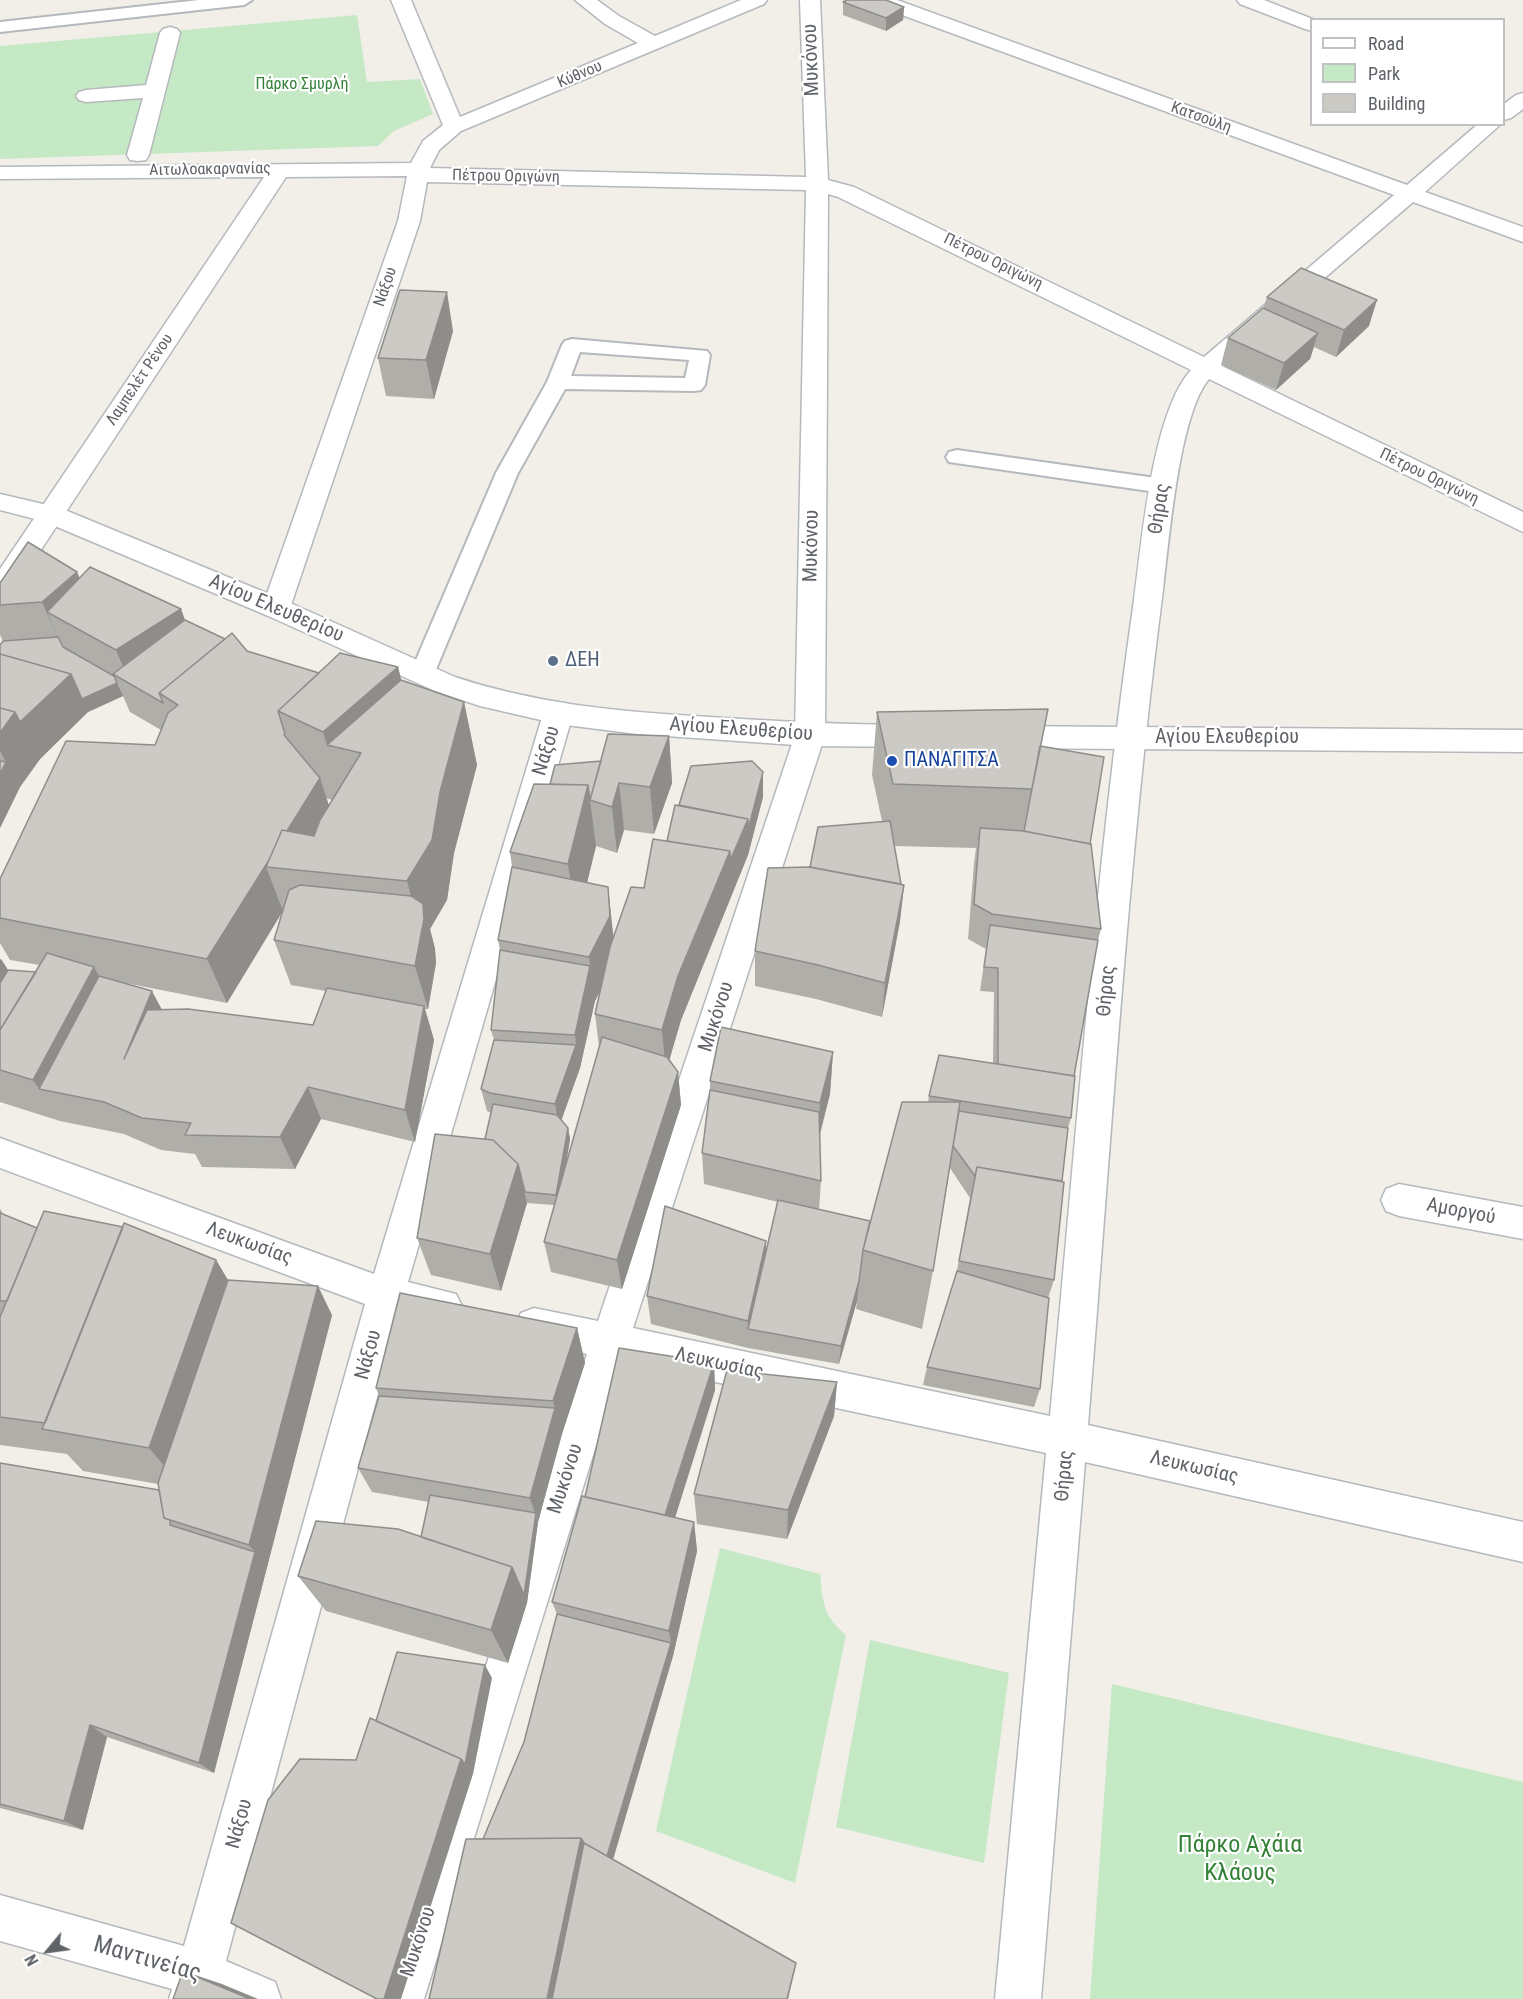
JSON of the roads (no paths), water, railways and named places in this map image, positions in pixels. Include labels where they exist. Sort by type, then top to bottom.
[{"type":"street","points":[[401,0],[454,127]]},
{"type":"street","points":[[585,0],[612,20],[656,44]]},
{"type":"street","name":"Κύθνου","points":[[419,172],[429,146],[437,137],[454,127],[757,0]]},
{"type":"street","name":"Μυκόνου","points":[[401,1999],[610,1341],[810,735],[817,184],[810,0]]},
{"type":"street","name":"Κατσούλη","points":[[879,0],[1523,235]]},
{"type":"street","points":[[1247,0],[1310,25]]},
{"type":"street","points":[[138,154],[170,33]]},
{"type":"street","points":[[86,96],[154,91]]},
{"type":"street","name":"Θήρας","points":[[1018,1999],[1129,738],[1163,486],[1181,410],[1191,386],[1207,367],[1487,126]]},
{"type":"street","name":"Αιτωλοακαρνανίας","points":[[0,173],[280,170],[419,172]]},
{"type":"street","name":"Λαμπελέτ Ρένου","points":[[0,590],[280,170]]},
{"type":"street","name":"Πέτρου Οριγώνη","points":[[419,172],[817,184],[846,192],[871,202],[1523,523]]},
{"type":"street","name":"Νάξου","points":[[276,608],[409,221],[419,172]]},
{"type":"street","name":"Αγίου Ελευθερίου","points":[[0,502],[51,514],[276,608],[422,674],[480,696],[558,714],[637,723],[810,735],[1523,741]]},
{"type":"street","name":"Νάξου","points":[[196,1986],[386,1294],[558,714]]},
{"type":"street","name":"Λευκωσίας","points":[[0,1153],[386,1294],[1068,1439],[1523,1542]]},
{"type":"street","name":"Αμοργού","points":[[1399,1200],[1523,1223]]},
{"type":"street","name":"Μαντινείας","points":[[0,1918],[196,1986],[258,1999]]},
{"type":"lane","points":[[0,27],[244,0]]},
{"type":"lane","points":[[422,674],[507,473],[558,382],[572,345],[700,354],[694,385],[558,382]]},
{"type":"lane","points":[[957,457],[1163,486]]},
{"type":"place","name":"ΔΕΗ","points":[[553,661]]},
{"type":"place","name":"ΠΑΝΑΓΙΤΣΑ","points":[[892,761]]},
{"type":"park label","name":"Πάρκο Σµυρλή","points":[[302,85]]},
{"type":"park label","name":"Πάρκο Αχάια Κλάους","points":[[1240,1860]]}]
